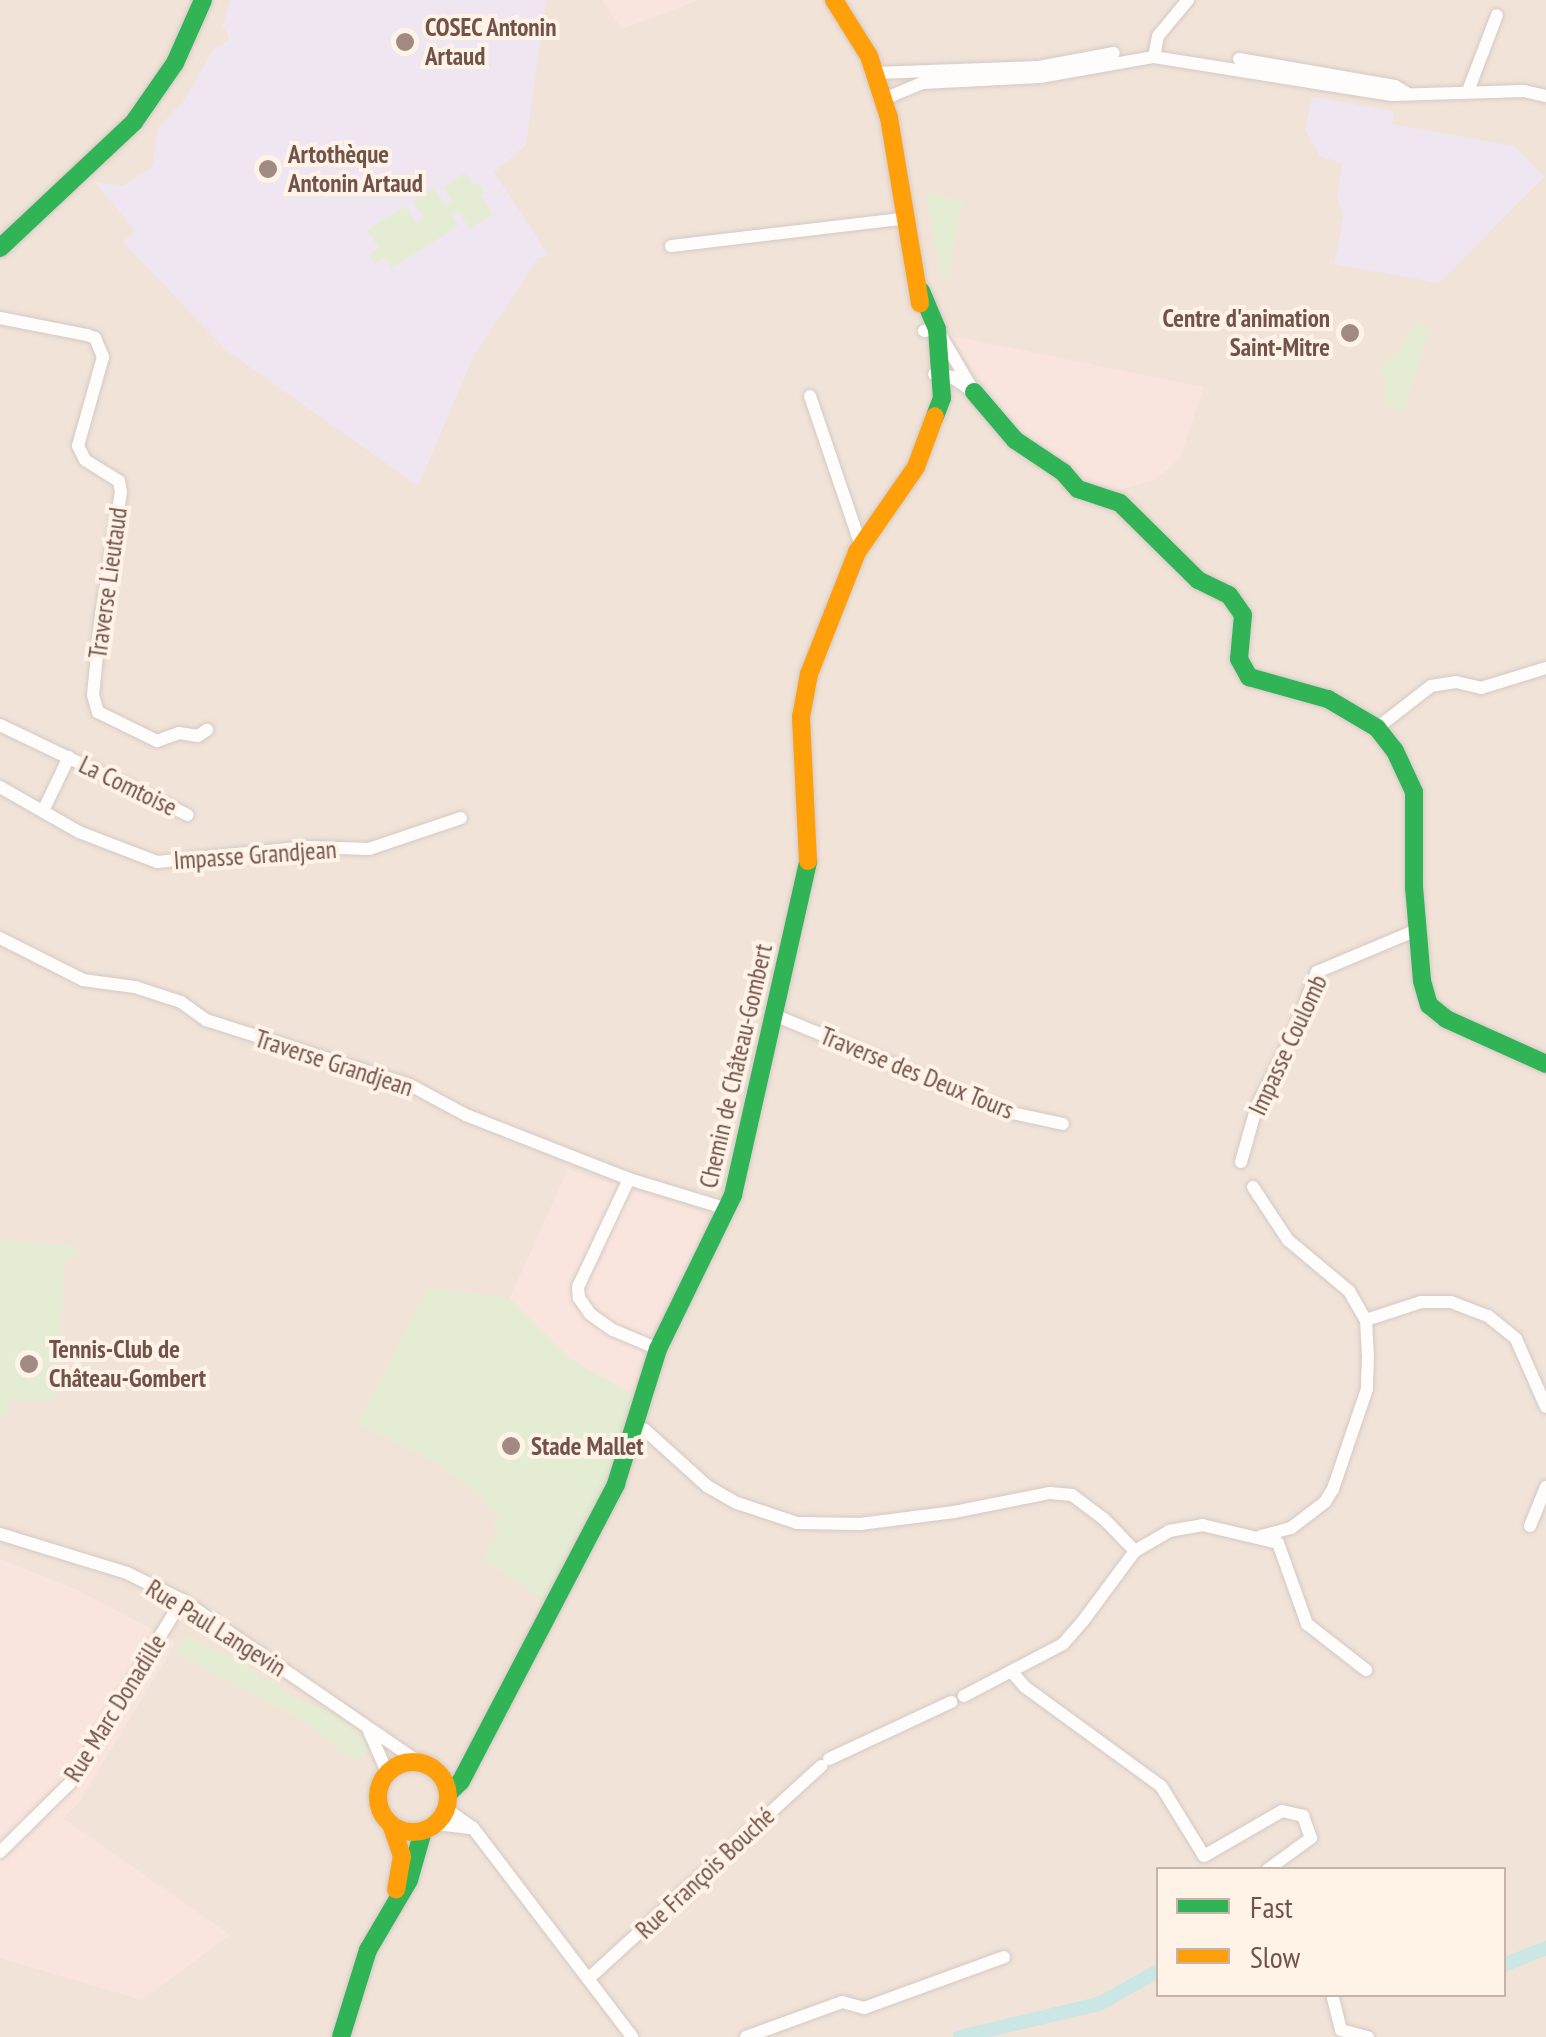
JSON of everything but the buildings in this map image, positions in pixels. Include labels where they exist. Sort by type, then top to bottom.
[{"type":"street","points":[[0,248],[134,122],[175,63],[203,0]]},
{"type":"street","name":"Chemin de Château-Gombert","points":[[342,2037],[368,1950],[409,1880],[439,1815],[474,1756],[616,1484],[658,1348],[728,1209],[810,850],[801,717],[821,639],[861,546],[916,467],[934,424],[937,374],[931,330],[884,99],[876,73],[834,0]]},
{"type":"street","points":[[1154,53],[1168,20],[1188,0]]},
{"type":"street","points":[[1468,91],[1497,15]]},
{"type":"street","points":[[884,99],[922,83],[1071,67],[1154,53],[1210,54],[1376,83],[1407,94],[1524,91],[1546,96]]},
{"type":"street","points":[[876,73],[1071,67]]},
{"type":"street","points":[[671,246],[908,218]]},
{"type":"street","name":"Traverse Lieutaud","points":[[0,318],[87,335],[94,338],[103,356],[78,446],[85,460],[119,481],[122,492],[93,695],[98,712],[157,741],[179,732],[198,736],[207,730]]},
{"type":"street","points":[[931,330],[974,392],[1015,440],[1063,472],[1078,489],[1120,503],[1198,580],[1229,595],[1243,615],[1245,628],[1239,659],[1249,677],[1328,700],[1377,728],[1395,752],[1414,792],[1418,930],[1429,1005],[1446,1019],[1546,1064]]},
{"type":"street","points":[[937,374],[974,392]]},
{"type":"street","points":[[810,396],[861,546]]},
{"type":"street","points":[[1377,728],[1432,686],[1456,682],[1481,688],[1546,668]]},
{"type":"street","name":"La Comtoise","points":[[0,725],[188,815]]},
{"type":"street","name":"La Comtoise","points":[[43,810],[69,757]]},
{"type":"street","name":"Impasse Grandjean","points":[[0,788],[79,832],[156,862],[308,847],[369,849],[461,818]]},
{"type":"street","name":"Impasse Coulomb","points":[[1241,1162],[1258,1106],[1292,1037],[1317,972],[1418,930]]},
{"type":"street","name":"Traverse Grandjean","points":[[0,938],[83,980],[136,987],[180,1002],[206,1020],[410,1085],[466,1115],[629,1179],[728,1209]]},
{"type":"street","name":"Traverse des Deux Tours","points":[[774,1014],[1012,1113],[1063,1124]]},
{"type":"street","points":[[629,1179],[578,1287],[579,1298],[590,1314],[613,1330],[658,1348]]},
{"type":"street","points":[[1253,1186],[1288,1240],[1330,1272],[1366,1320],[1367,1390],[1333,1489],[1325,1502],[1291,1528],[1261,1536]]},
{"type":"street","points":[[1366,1320],[1420,1302],[1450,1302],[1488,1316],[1516,1339],[1546,1407]]},
{"type":"street","points":[[634,1426],[645,1430],[707,1486],[737,1503],[798,1523],[860,1524],[954,1512],[1050,1493],[1072,1495],[1104,1519],[1135,1552],[1169,1531],[1202,1526],[1261,1536],[1278,1543],[1307,1624],[1366,1670]]},
{"type":"street","points":[[1530,1526],[1546,1487]]},
{"type":"street","name":"Rue Paul Langevin","points":[[0,1534],[126,1574],[182,1600],[416,1760]]},
{"type":"street","name":"Rue François Bouché","points":[[588,1980],[825,1763],[1063,1644],[1135,1552]]},
{"type":"street","name":"Rue Marc Donadille","points":[[0,1852],[70,1783],[182,1600]]},
{"type":"street","points":[[1012,1672],[1026,1687],[1162,1786],[1204,1856],[1282,1811],[1303,1816],[1310,1838],[1272,1867]]},
{"type":"street","name":"Rue Paul Langevin","points":[[364,1726],[382,1752],[387,1772]]},
{"type":"street","points":[[474,1756],[436,1770],[416,1760],[387,1772],[377,1801],[392,1826],[407,1832],[439,1815],[473,1828],[632,2037]]},
{"type":"street","points":[[436,1770],[439,1815]]},
{"type":"street","name":"Chemin de Château-Gombert","points":[[386,1917],[402,1856],[392,1826]]},
{"type":"street","points":[[746,2037],[842,2002],[864,2008],[1004,1957]]},
{"type":"street","points":[[1333,1997],[1341,2030],[1368,2037]]},
{"type":"shaded area","points":[[0,0],[1546,0],[1546,2037],[0,2037]]},
{"type":"shaded area","points":[[230,0],[546,0],[526,145],[494,172],[549,256],[538,258],[473,357],[418,486],[226,350],[123,242],[135,231],[95,182],[123,186],[152,167],[158,128],[184,101],[213,50],[229,40],[226,28],[222,28]]},
{"type":"shaded area","points":[[602,0],[699,0],[622,29]]},
{"type":"shaded area","points":[[1312,97],[1394,111],[1392,124],[1514,146],[1544,177],[1439,283],[1334,264],[1344,216],[1337,199],[1342,163],[1320,156],[1305,130]]},
{"type":"shaded area","points":[[951,336],[1204,387],[1180,458],[1155,480],[1103,494],[1078,487],[1083,474],[1032,443],[1003,416]]},
{"type":"shaded area","points":[[568,1169],[704,1213],[709,1222],[648,1341],[634,1395],[572,1360],[510,1298]]},
{"type":"shaded area","points":[[0,1559],[77,1590],[176,1642],[78,1804],[63,1818],[230,1935],[142,2000],[0,1958]]},
{"type":"green space","points":[[465,173],[474,186],[479,183],[484,192],[481,196],[493,214],[470,229],[457,210],[452,215],[458,225],[438,239],[392,268],[385,258],[375,264],[369,255],[379,248],[367,230],[405,206],[417,224],[424,218],[413,201],[433,187],[446,205],[452,201],[443,187]]},
{"type":"green space","points":[[926,194],[963,200],[946,281],[942,281]]},
{"type":"green space","points":[[1415,322],[1429,328],[1403,412],[1385,405],[1386,375],[1376,372],[1401,347]]},
{"type":"green space","name":"Tennis-Club de Château-Gombert","points":[[0,1240],[77,1246],[76,1257],[65,1259],[55,1401],[10,1401],[6,1416],[0,1415]]},
{"type":"green space","name":"Stade Mallet","points":[[429,1288],[510,1298],[572,1360],[634,1395],[605,1485],[545,1600],[483,1559],[499,1533],[492,1526],[499,1516],[482,1502],[484,1498],[434,1461],[358,1423]]},
{"type":"green space","points":[[187,1636],[251,1668],[260,1679],[272,1680],[292,1696],[335,1714],[371,1744],[359,1759],[344,1754],[308,1723],[175,1652]]},
{"type":"waterway","points":[[1506,1964],[1546,1948]]},
{"type":"waterway","points":[[960,2037],[1099,2004],[1156,1972]]},
{"type":"traffic: fast","points":[[0,248],[134,122],[175,63],[203,0]]},
{"type":"traffic: fast","points":[[921,291],[937,329],[942,398],[935,416]]},
{"type":"traffic: fast","points":[[974,392],[1015,440],[1063,472],[1078,489],[1120,503],[1198,580],[1229,595],[1243,615],[1239,659],[1249,677],[1328,699],[1377,728],[1395,751],[1414,792],[1414,887],[1422,981],[1429,1005],[1446,1019],[1546,1064]]},
{"type":"traffic: fast","points":[[448,1794],[461,1781],[616,1484],[658,1349],[733,1195],[808,861]]},
{"type":"traffic: fast","points":[[341,2037],[368,1950],[409,1880],[423,1831]]},
{"type":"traffic: slow","points":[[834,0],[869,56],[889,118],[920,303]]},
{"type":"traffic: slow","points":[[808,861],[801,717],[809,674],[857,552],[916,467],[935,416]]},
{"type":"traffic: slow","points":[[413,1762],[427,1764],[438,1772],[446,1783],[448,1797],[446,1811],[438,1822],[427,1830],[413,1832],[399,1830],[388,1822],[380,1811],[378,1797],[380,1783],[388,1772],[399,1764],[413,1762]]},
{"type":"traffic: slow","points":[[392,1827],[402,1856],[396,1889]]},
{"type":"place","name":"COSEC Antonin Artaud","points":[[405,42]]},
{"type":"place","name":"Artothèque Antonin Artaud","points":[[268,169]]},
{"type":"place","name":"Centre d'animation Saint-Mitre","points":[[1350,333]]},
{"type":"place","name":"Tennis-Club de Château-Gombert","points":[[29,1364]]},
{"type":"place","name":"Stade Mallet","points":[[511,1446]]}]
